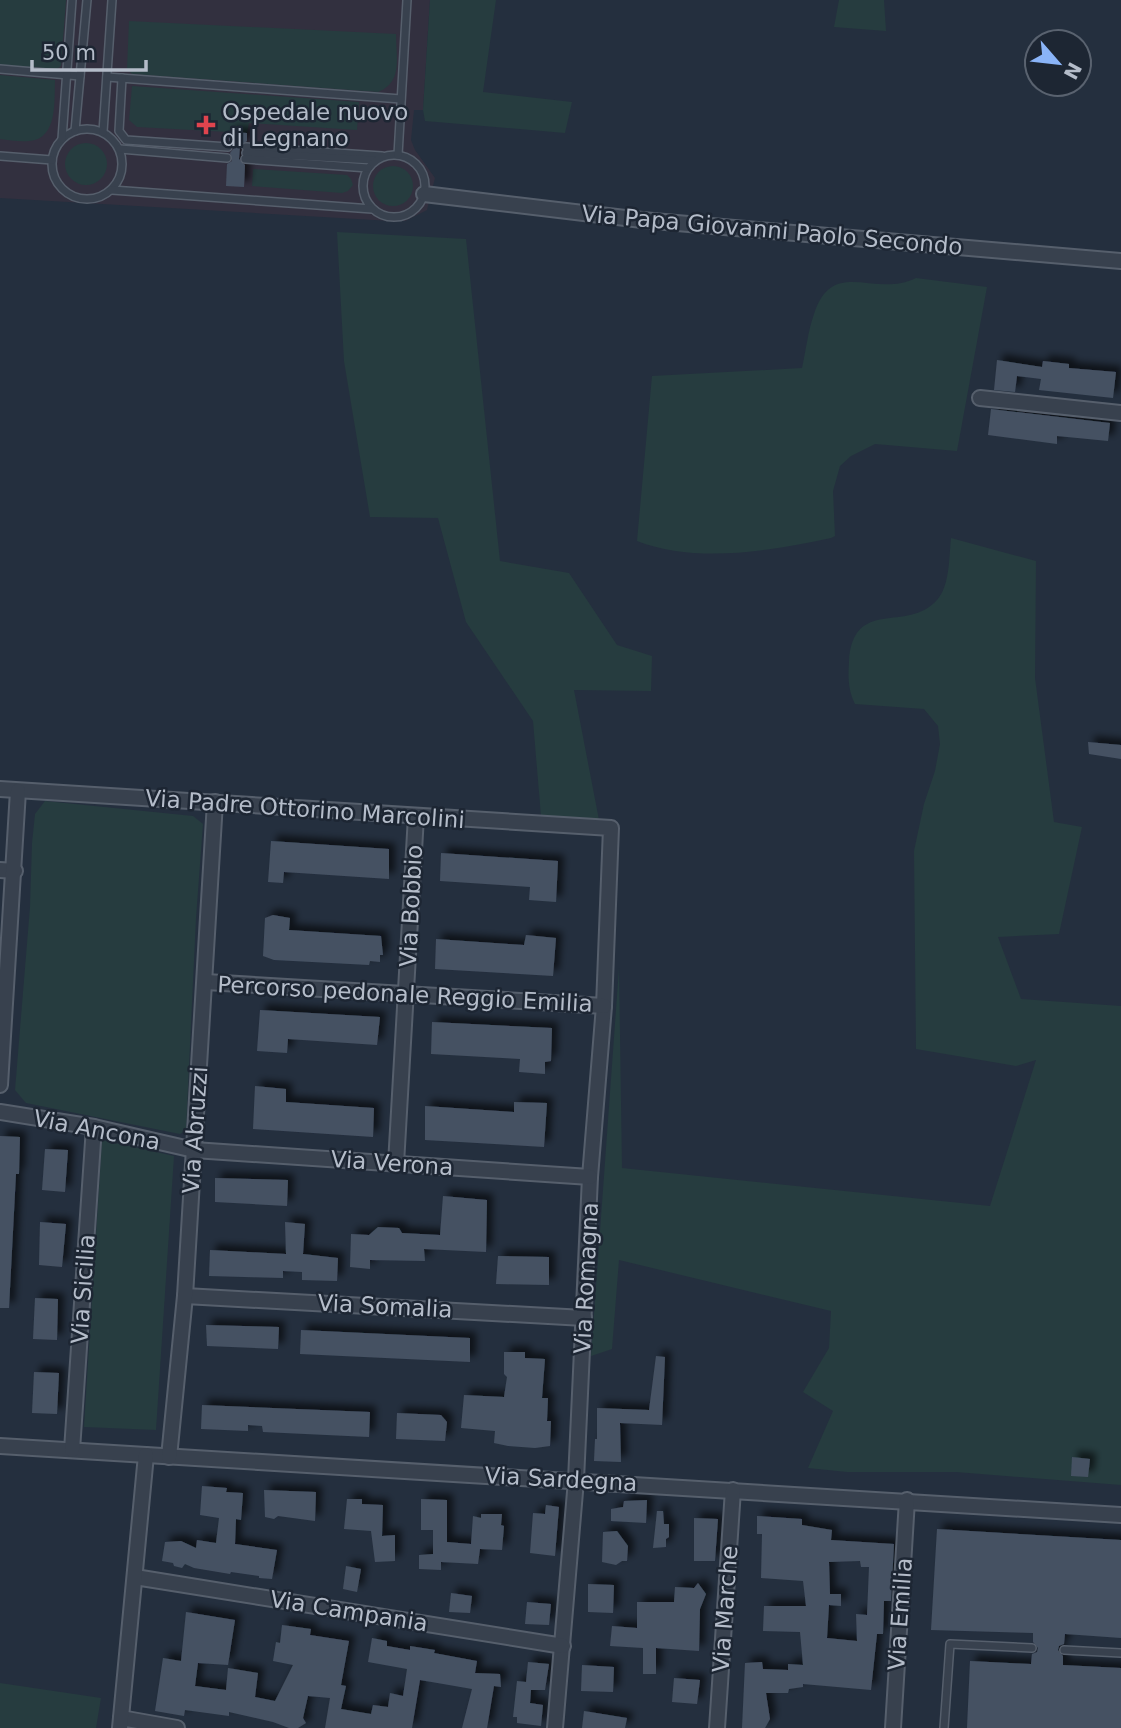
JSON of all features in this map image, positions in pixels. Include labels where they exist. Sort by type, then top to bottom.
[{"type":"street","name":"Via Papa Giovanni Paolo Secondo","points":[[424,194],[642,219],[1121,261]]},
{"type":"street","points":[[979,398],[1121,413]]},
{"type":"street","name":"Via Padre Ottorino Marcolini","points":[[0,789],[611,828]]},
{"type":"street","points":[[0,1085],[8,871],[18,790]]},
{"type":"street","name":"Via Abruzzi","points":[[169,1457],[185,1296],[215,802]]},
{"type":"street","name":"Via Bobbio","points":[[396,1164],[416,816]]},
{"type":"street","name":"Via Romagna","points":[[555,1728],[576,1480],[590,1177],[604,1006],[611,828]]},
{"type":"street","name":"Percorso pedonale Reggio Emilia","points":[[205,982],[604,1006]]},
{"type":"street","name":"Via Ancona","points":[[0,1112],[94,1127],[194,1150]]},
{"type":"street","name":"Via Sicilia","points":[[72,1450],[94,1127]]},
{"type":"street","name":"Via Verona","points":[[194,1150],[590,1177]]},
{"type":"street","name":"Via Somalia","points":[[185,1296],[584,1318]]},
{"type":"street","name":"Via Sardegna","points":[[0,1446],[1121,1515]]},
{"type":"street","points":[[146,1455],[120,1723],[177,1728]]},
{"type":"street","name":"Via Marche","points":[[717,1728],[733,1490]]},
{"type":"street","name":"Via Emilia","points":[[893,1728],[907,1500]]},
{"type":"street","name":"Via Campania","points":[[135,1577],[563,1646]]},
{"type":"lane","points":[[72,0],[62,139],[52,160],[56,181],[71,195],[92,199],[112,190],[372,209]]},
{"type":"lane","points":[[75,131],[86,0]]},
{"type":"lane","points":[[103,132],[113,0]]},
{"type":"lane","points":[[398,155],[407,0]]},
{"type":"lane","points":[[0,69],[80,76]]},
{"type":"lane","points":[[107,77],[401,99]]},
{"type":"lane","points":[[118,146],[228,153],[126,140],[119,131],[122,78]]},
{"type":"lane","points":[[62,139],[84,128],[103,132],[118,146],[123,166],[112,190]]},
{"type":"lane","points":[[246,153],[398,155],[415,163],[424,179],[424,194],[417,207],[400,217],[380,215],[372,209],[363,194],[364,176],[368,168],[386,156]]},
{"type":"lane","points":[[246,153],[377,160]]},
{"type":"lane","points":[[246,153],[368,168]]},
{"type":"lane","points":[[0,156],[52,160]]},
{"type":"lane","points":[[944,1728],[950,1644],[1032,1648]]},
{"type":"lane","points":[[1064,1650],[1121,1653]]},
{"type":"shaded area","name":"Ospedale nuovo di Legnano","points":[[0,0],[430,0],[423,110],[414,110],[411,140],[435,178],[427,210],[405,221],[391,221],[0,198]]},
{"type":"green space","points":[[0,0],[66,0],[61,66],[57,69],[0,65]]},
{"type":"green space","points":[[430,0],[496,0],[483,92],[572,102],[565,133],[425,121],[423,110]]},
{"type":"green space","points":[[839,0],[884,0],[886,31],[834,27]]},
{"type":"green space","points":[[129,21],[396,34],[395,76],[386,88],[378,92],[132,74],[127,69]]},
{"type":"green space","points":[[0,75],[55,80],[53,118],[45,134],[38,139],[0,139]]},
{"type":"green space","points":[[132,86],[359,102],[357,130],[249,123],[247,133],[137,127],[129,120]]},
{"type":"green space","points":[[86,143],[101,149],[107,164],[101,179],[86,185],[71,179],[65,164],[71,149]]},
{"type":"green space","points":[[393,166],[407,172],[413,186],[407,200],[393,206],[379,200],[373,186],[379,172]]},
{"type":"green space","points":[[253,169],[347,175],[353,185],[342,193],[252,186]]},
{"type":"green space","points":[[337,232],[466,239],[500,561],[569,573],[617,645],[652,656],[651,691],[574,690],[599,820],[541,816],[533,721],[466,622],[438,518],[370,517],[344,361]]},
{"type":"green space","points":[[916,278],[987,287],[957,451],[875,444],[851,456],[840,466],[833,491],[835,536],[831,538],[758,551],[708,554],[660,548],[637,541],[652,376],[802,368],[814,314],[822,297],[832,287],[856,282],[900,283]]},
{"type":"green space","points":[[951,538],[1036,561],[1035,678],[1054,822],[1082,827],[1059,934],[998,937],[1021,999],[1121,1006],[1121,1485],[956,1472],[847,1472],[808,1468],[833,1411],[803,1392],[829,1348],[831,1311],[619,1260],[612,1349],[591,1356],[619,968],[622,1168],[990,1206],[1036,1060],[1016,1066],[916,1049],[914,851],[924,804],[935,771],[940,744],[938,726],[924,709],[855,704],[849,678],[853,642],[860,629],[871,622],[925,610],[937,600],[947,579]]},
{"type":"green space","points":[[45,801],[193,816],[203,824],[186,1130],[180,1134],[26,1103],[15,1090],[35,814]]},
{"type":"green space","points":[[102,1140],[174,1156],[156,1430],[84,1427]]},
{"type":"green space","points":[[0,1683],[101,1698],[96,1728],[0,1728]]},
{"type":"building","points":[[229,132],[247,133],[247,141],[240,146],[239,159],[245,165],[244,187],[226,186],[227,164],[232,161],[230,153],[234,148],[229,141]]},
{"type":"building","points":[[997,360],[1042,367],[1043,361],[1069,364],[1069,368],[1116,372],[1113,398],[1039,390],[1041,379],[1017,376],[1015,392],[994,390]]},
{"type":"building","points":[[991,409],[1110,423],[1108,441],[1057,436],[1057,444],[988,435]]},
{"type":"building","points":[[1088,742],[1121,745],[1121,759],[1089,754]]},
{"type":"building","points":[[271,841],[389,849],[389,879],[284,872],[283,883],[268,882]]},
{"type":"building","points":[[441,853],[558,861],[556,902],[529,900],[530,887],[440,881]]},
{"type":"building","points":[[273,915],[290,918],[289,930],[381,936],[383,955],[380,955],[380,962],[370,961],[369,965],[274,960],[263,956],[265,918]]},
{"type":"building","points":[[526,935],[556,938],[553,976],[435,969],[436,939],[524,945]]},
{"type":"building","points":[[260,1010],[380,1017],[377,1045],[288,1039],[287,1053],[257,1051]]},
{"type":"building","points":[[432,1022],[552,1028],[551,1061],[545,1062],[545,1074],[519,1072],[520,1059],[431,1054]]},
{"type":"building","points":[[255,1086],[286,1089],[286,1102],[374,1108],[373,1137],[253,1129]]},
{"type":"building","points":[[514,1102],[547,1103],[544,1147],[425,1140],[425,1106],[514,1112]]},
{"type":"building","points":[[0,1136],[20,1137],[9,1308],[0,1308]]},
{"type":"building","points":[[45,1149],[68,1150],[65,1192],[42,1190]]},
{"type":"building","points":[[215,1178],[288,1180],[287,1206],[215,1202]]},
{"type":"building","points":[[443,1196],[487,1200],[486,1252],[424,1249],[425,1261],[370,1260],[370,1269],[350,1267],[351,1234],[369,1235],[378,1227],[399,1228],[402,1233],[440,1235]]},
{"type":"building","points":[[40,1222],[66,1224],[62,1267],[39,1265]]},
{"type":"building","points":[[285,1222],[305,1224],[303,1254],[338,1258],[337,1281],[302,1280],[302,1272],[283,1271],[283,1278],[209,1276],[210,1250],[286,1254]]},
{"type":"building","points":[[498,1256],[549,1257],[549,1285],[496,1284]]},
{"type":"building","points":[[35,1298],[58,1299],[57,1340],[33,1339]]},
{"type":"building","points":[[206,1325],[279,1327],[278,1349],[207,1346]]},
{"type":"building","points":[[301,1330],[470,1338],[470,1362],[300,1354]]},
{"type":"building","points":[[504,1352],[525,1352],[525,1358],[545,1359],[542,1398],[548,1398],[550,1446],[508,1446],[494,1443],[495,1431],[461,1428],[464,1395],[504,1397],[507,1377],[504,1374]]},
{"type":"building","points":[[656,1356],[665,1357],[662,1425],[620,1423],[621,1462],[594,1461],[597,1408],[649,1410]]},
{"type":"building","points":[[34,1372],[59,1373],[57,1414],[32,1413]]},
{"type":"building","points":[[202,1405],[370,1412],[369,1437],[263,1432],[262,1426],[248,1425],[248,1431],[201,1429]]},
{"type":"building","points":[[397,1413],[441,1415],[447,1422],[445,1441],[396,1439]]},
{"type":"building","points":[[1072,1457],[1090,1459],[1088,1477],[1071,1476]]},
{"type":"building","points":[[202,1486],[227,1488],[226,1492],[243,1493],[241,1520],[236,1519],[235,1544],[277,1550],[272,1579],[194,1568],[185,1564],[182,1568],[162,1561],[165,1542],[181,1541],[196,1548],[197,1540],[216,1543],[219,1518],[200,1515]]},
{"type":"building","points":[[264,1490],[316,1492],[315,1521],[265,1517]]},
{"type":"building","points":[[347,1499],[362,1499],[362,1504],[383,1505],[382,1536],[395,1535],[395,1561],[375,1562],[371,1531],[344,1529]]},
{"type":"building","points":[[421,1499],[447,1500],[447,1542],[471,1544],[473,1516],[481,1518],[481,1514],[502,1514],[502,1550],[480,1549],[478,1564],[441,1562],[441,1570],[419,1569],[419,1555],[433,1554],[433,1530],[421,1530]]},
{"type":"building","points":[[647,1500],[646,1523],[611,1521],[611,1509],[623,1507],[624,1501]]},
{"type":"building","points":[[546,1505],[559,1507],[555,1556],[530,1553],[533,1513],[545,1514]]},
{"type":"building","points":[[657,1511],[663,1511],[664,1524],[669,1524],[669,1537],[666,1539],[666,1547],[653,1548]]},
{"type":"building","points":[[757,1516],[802,1519],[802,1525],[832,1530],[831,1540],[894,1544],[891,1601],[884,1601],[883,1634],[877,1634],[871,1690],[803,1684],[803,1687],[789,1689],[788,1693],[766,1693],[770,1719],[765,1728],[742,1728],[745,1663],[762,1662],[763,1669],[788,1670],[788,1664],[803,1665],[800,1632],[763,1631],[764,1606],[806,1606],[803,1581],[761,1578],[762,1534],[757,1534]],"holes":[[[860,1561],[861,1567],[869,1567],[867,1615],[856,1614],[857,1641],[827,1638],[829,1605],[841,1606],[841,1594],[830,1594],[829,1562]]]},
{"type":"building","points":[[694,1518],[718,1519],[715,1561],[694,1561]]},
{"type":"building","points":[[937,1529],[1121,1540],[1121,1638],[1065,1634],[1064,1644],[1059,1646],[1058,1650],[1063,1656],[1063,1665],[1121,1668],[1121,1728],[967,1728],[970,1661],[1031,1664],[1032,1654],[1037,1652],[1038,1648],[1033,1642],[1033,1633],[931,1630]]},
{"type":"building","points":[[617,1531],[628,1546],[627,1561],[616,1565],[602,1562],[603,1532]]},
{"type":"building","points":[[346,1566],[361,1569],[357,1592],[343,1589]]},
{"type":"building","points":[[698,1583],[706,1594],[700,1609],[699,1651],[656,1648],[656,1674],[643,1674],[643,1648],[610,1646],[612,1626],[637,1628],[637,1602],[674,1602],[675,1587],[694,1588]]},
{"type":"building","points":[[588,1584],[614,1585],[613,1613],[588,1612]]},
{"type":"building","points":[[451,1593],[472,1596],[470,1613],[449,1612]]},
{"type":"building","points":[[527,1602],[551,1604],[549,1625],[525,1624]]},
{"type":"building","points":[[186,1612],[235,1620],[228,1665],[198,1663],[195,1686],[226,1690],[228,1668],[258,1673],[255,1697],[275,1701],[293,1665],[273,1661],[276,1642],[280,1643],[282,1625],[311,1629],[310,1635],[349,1641],[341,1685],[346,1686],[341,1709],[371,1714],[373,1705],[388,1707],[390,1693],[403,1696],[407,1669],[368,1662],[372,1638],[387,1641],[387,1646],[435,1650],[434,1653],[477,1661],[475,1673],[500,1674],[501,1687],[494,1686],[487,1728],[462,1728],[472,1689],[420,1680],[412,1728],[325,1728],[330,1698],[308,1696],[303,1718],[306,1723],[298,1728],[229,1712],[229,1716],[185,1710],[184,1716],[155,1711],[163,1658],[181,1661]]},
{"type":"building","points":[[528,1662],[549,1664],[545,1690],[531,1690],[530,1703],[543,1705],[541,1726],[517,1723],[517,1717],[513,1717],[517,1681],[526,1682]]},
{"type":"building","points":[[582,1665],[614,1667],[613,1692],[581,1691]]},
{"type":"building","points":[[674,1678],[700,1680],[697,1704],[672,1702]]},
{"type":"building","points":[[584,1711],[627,1718],[625,1728],[582,1728]]},
{"type":"place","name":"Ospedale nuovo di Legnano","points":[[206,125]]}]
